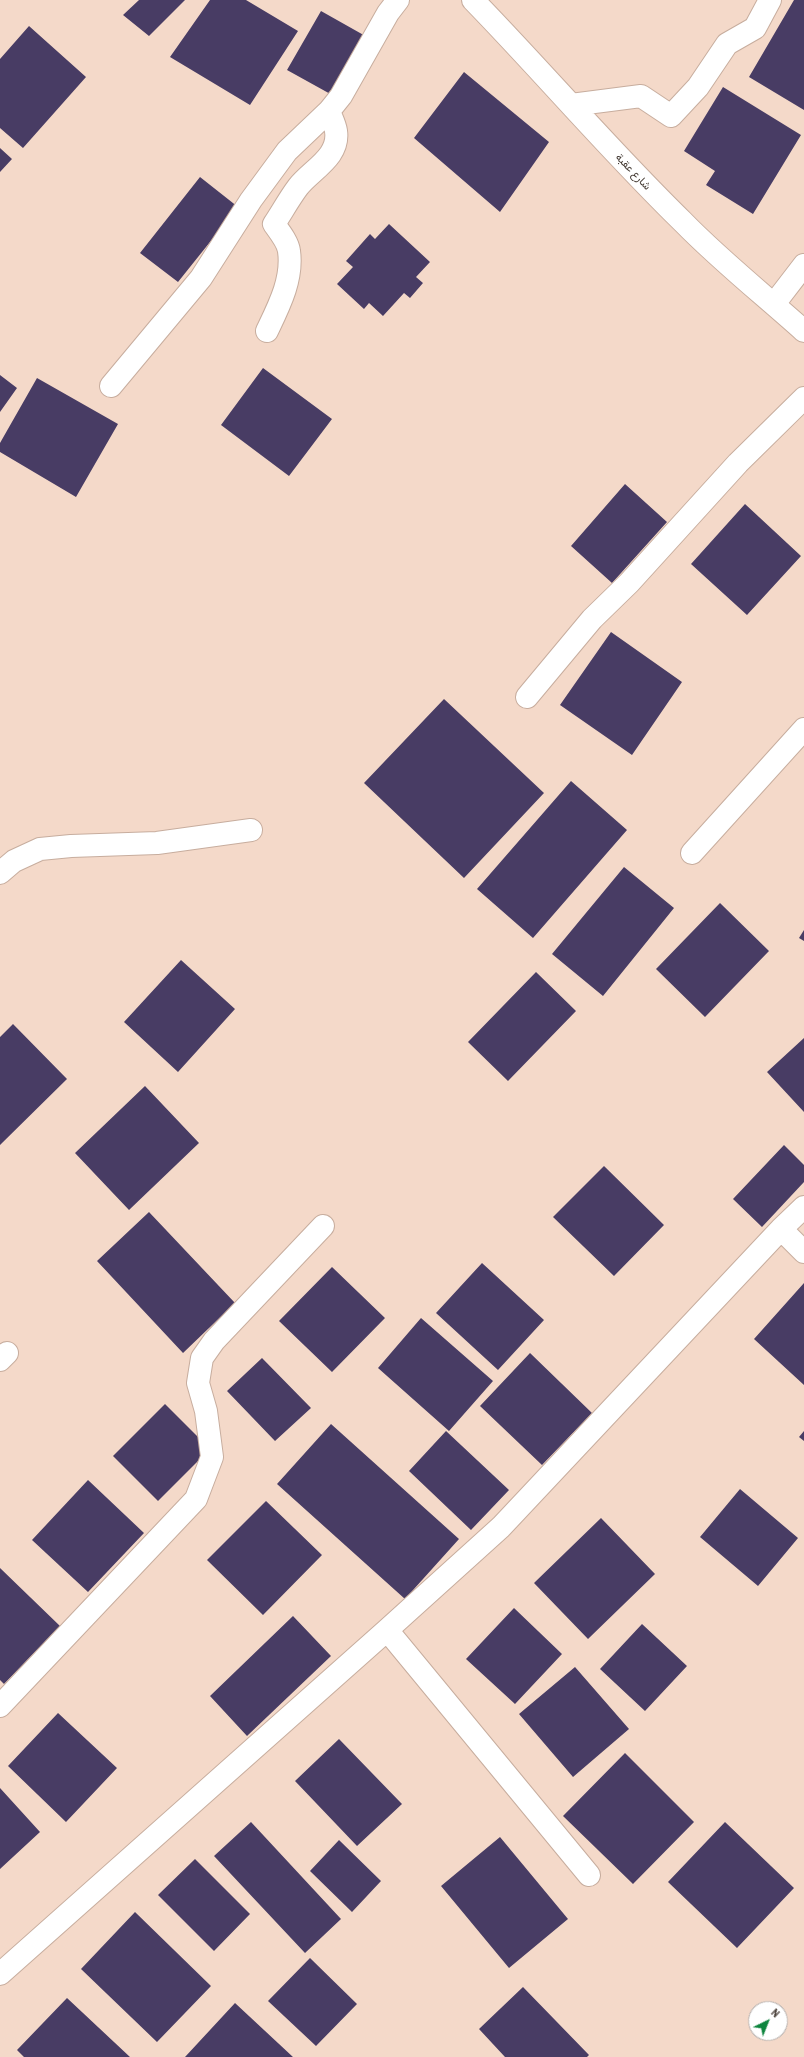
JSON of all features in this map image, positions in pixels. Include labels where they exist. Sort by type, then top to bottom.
[{"type":"street","points":[[111,386],[201,278],[251,200],[287,151],[329,111],[341,96],[388,13],[398,0]]},
{"type":"street","name":"شارع عقبة","points":[[473,0],[682,222],[729,267],[804,331]]},
{"type":"street","points":[[571,105],[641,96],[671,116],[698,88],[727,44],[754,28],[770,0]]},
{"type":"street","points":[[267,331],[279,307],[288,277],[289,250],[274,224],[298,187],[333,150],[336,140],[336,130],[329,111]]},
{"type":"street","points":[[774,304],[804,264]]},
{"type":"street","points":[[527,697],[592,619],[629,583],[738,463],[804,398]]},
{"type":"street","points":[[692,852],[804,729]]},
{"type":"street","points":[[0,873],[14,861],[40,849],[71,846],[157,843],[252,830]]},
{"type":"street","points":[[0,1974],[501,1527],[781,1229],[804,1207]]},
{"type":"street","points":[[0,1706],[196,1499],[212,1458],[206,1411],[198,1383],[202,1358],[214,1341],[323,1226]]},
{"type":"street","points":[[781,1229],[804,1252]]},
{"type":"street","points":[[387,1630],[589,1875]]},
{"type":"building","points":[[139,0],[185,0],[149,36],[123,15]]},
{"type":"building","points":[[210,0],[246,0],[298,31],[250,105],[170,57]]},
{"type":"building","points":[[794,0],[804,0],[804,110],[749,77]]},
{"type":"building","points":[[321,11],[376,42],[343,101],[287,70]]},
{"type":"building","points":[[29,26],[86,77],[23,148],[0,128],[0,59]]},
{"type":"building","points":[[464,72],[549,142],[500,212],[414,138]]},
{"type":"building","points":[[723,87],[801,135],[753,214],[706,185],[715,171],[684,151]]},
{"type":"building","points":[[0,148],[12,159],[0,172]]},
{"type":"building","points":[[200,177],[238,207],[178,282],[140,253]]},
{"type":"building","points":[[389,224],[430,262],[416,277],[423,283],[410,298],[404,293],[383,316],[369,303],[364,309],[337,284],[353,267],[346,261],[370,234],[375,239]]},
{"type":"building","points":[[263,368],[332,419],[289,476],[221,425]]},
{"type":"building","points":[[0,375],[17,388],[0,412]]},
{"type":"building","points":[[37,378],[118,424],[76,497],[0,452],[0,443]]},
{"type":"building","points":[[625,484],[667,522],[612,583],[571,546]]},
{"type":"building","points":[[745,504],[801,556],[747,615],[691,564]]},
{"type":"building","points":[[611,632],[682,682],[632,755],[560,705]]},
{"type":"building","points":[[444,699],[544,793],[464,878],[364,783]]},
{"type":"building","points":[[571,781],[627,830],[533,938],[477,889]]},
{"type":"building","points":[[624,867],[674,908],[603,996],[552,954]]},
{"type":"building","points":[[720,903],[769,951],[705,1017],[656,969]]},
{"type":"building","points":[[804,930],[804,941],[799,938]]},
{"type":"building","points":[[181,960],[235,1009],[178,1072],[124,1022]]},
{"type":"building","points":[[536,972],[576,1011],[508,1081],[468,1042]]},
{"type":"building","points":[[13,1024],[67,1079],[0,1145],[0,1037]]},
{"type":"building","points":[[804,1038],[804,1112],[767,1072]]},
{"type":"building","points":[[145,1086],[199,1143],[129,1210],[75,1153]]},
{"type":"building","points":[[784,1145],[804,1165],[804,1182],[762,1227],[733,1199]]},
{"type":"building","points":[[604,1166],[664,1225],[614,1276],[553,1217]]},
{"type":"building","points":[[149,1212],[235,1303],[183,1353],[97,1261]]},
{"type":"building","points":[[482,1263],[544,1320],[498,1370],[436,1313]]},
{"type":"building","points":[[332,1267],[385,1318],[332,1372],[279,1321]]},
{"type":"building","points":[[804,1283],[804,1385],[754,1339]]},
{"type":"building","points":[[421,1318],[493,1381],[449,1431],[378,1368]]},
{"type":"building","points":[[530,1353],[592,1413],[542,1465],[480,1406]]},
{"type":"building","points":[[262,1358],[311,1408],[275,1441],[227,1391]]},
{"type":"building","points":[[165,1404],[210,1449],[158,1501],[113,1456]]},
{"type":"building","points":[[331,1424],[459,1539],[405,1599],[277,1484]]},
{"type":"building","points":[[446,1431],[509,1490],[471,1530],[409,1471]]},
{"type":"building","points":[[804,1431],[804,1441],[799,1437]]},
{"type":"building","points":[[88,1480],[144,1533],[88,1592],[32,1540]]},
{"type":"building","points":[[740,1489],[798,1538],[758,1586],[700,1537]]},
{"type":"building","points":[[266,1501],[322,1555],[263,1615],[207,1560]]},
{"type":"building","points":[[601,1518],[655,1574],[588,1639],[534,1583]]},
{"type":"building","points":[[0,1568],[60,1626],[4,1684],[0,1680]]},
{"type":"building","points":[[514,1608],[562,1654],[515,1704],[466,1659]]},
{"type":"building","points":[[293,1616],[331,1656],[247,1736],[210,1696]]},
{"type":"building","points":[[642,1624],[687,1666],[645,1711],[600,1669]]},
{"type":"building","points":[[575,1667],[629,1729],[573,1777],[519,1714]]},
{"type":"building","points":[[58,1713],[117,1768],[66,1822],[8,1766]]},
{"type":"building","points":[[339,1739],[402,1804],[357,1846],[295,1781]]},
{"type":"building","points":[[625,1753],[694,1822],[633,1884],[563,1816]]},
{"type":"building","points":[[0,1788],[40,1832],[0,1869]]},
{"type":"building","points":[[251,1822],[341,1919],[305,1953],[214,1856]]},
{"type":"building","points":[[725,1822],[794,1888],[737,1948],[668,1882]]},
{"type":"building","points":[[500,1837],[568,1919],[509,1968],[441,1886]]},
{"type":"building","points":[[339,1840],[381,1881],[352,1912],[310,1871]]},
{"type":"building","points":[[195,1859],[250,1914],[214,1951],[158,1895]]},
{"type":"building","points":[[135,1912],[211,1986],[157,2042],[81,1969]]},
{"type":"building","points":[[310,1958],[357,2004],[316,2046],[268,2001]]},
{"type":"building","points":[[523,1987],[589,2055],[587,2057],[505,2057],[479,2029]]},
{"type":"building","points":[[67,1998],[130,2057],[24,2057],[17,2050]]},
{"type":"building","points":[[235,2003],[293,2057],[185,2057]]}]
